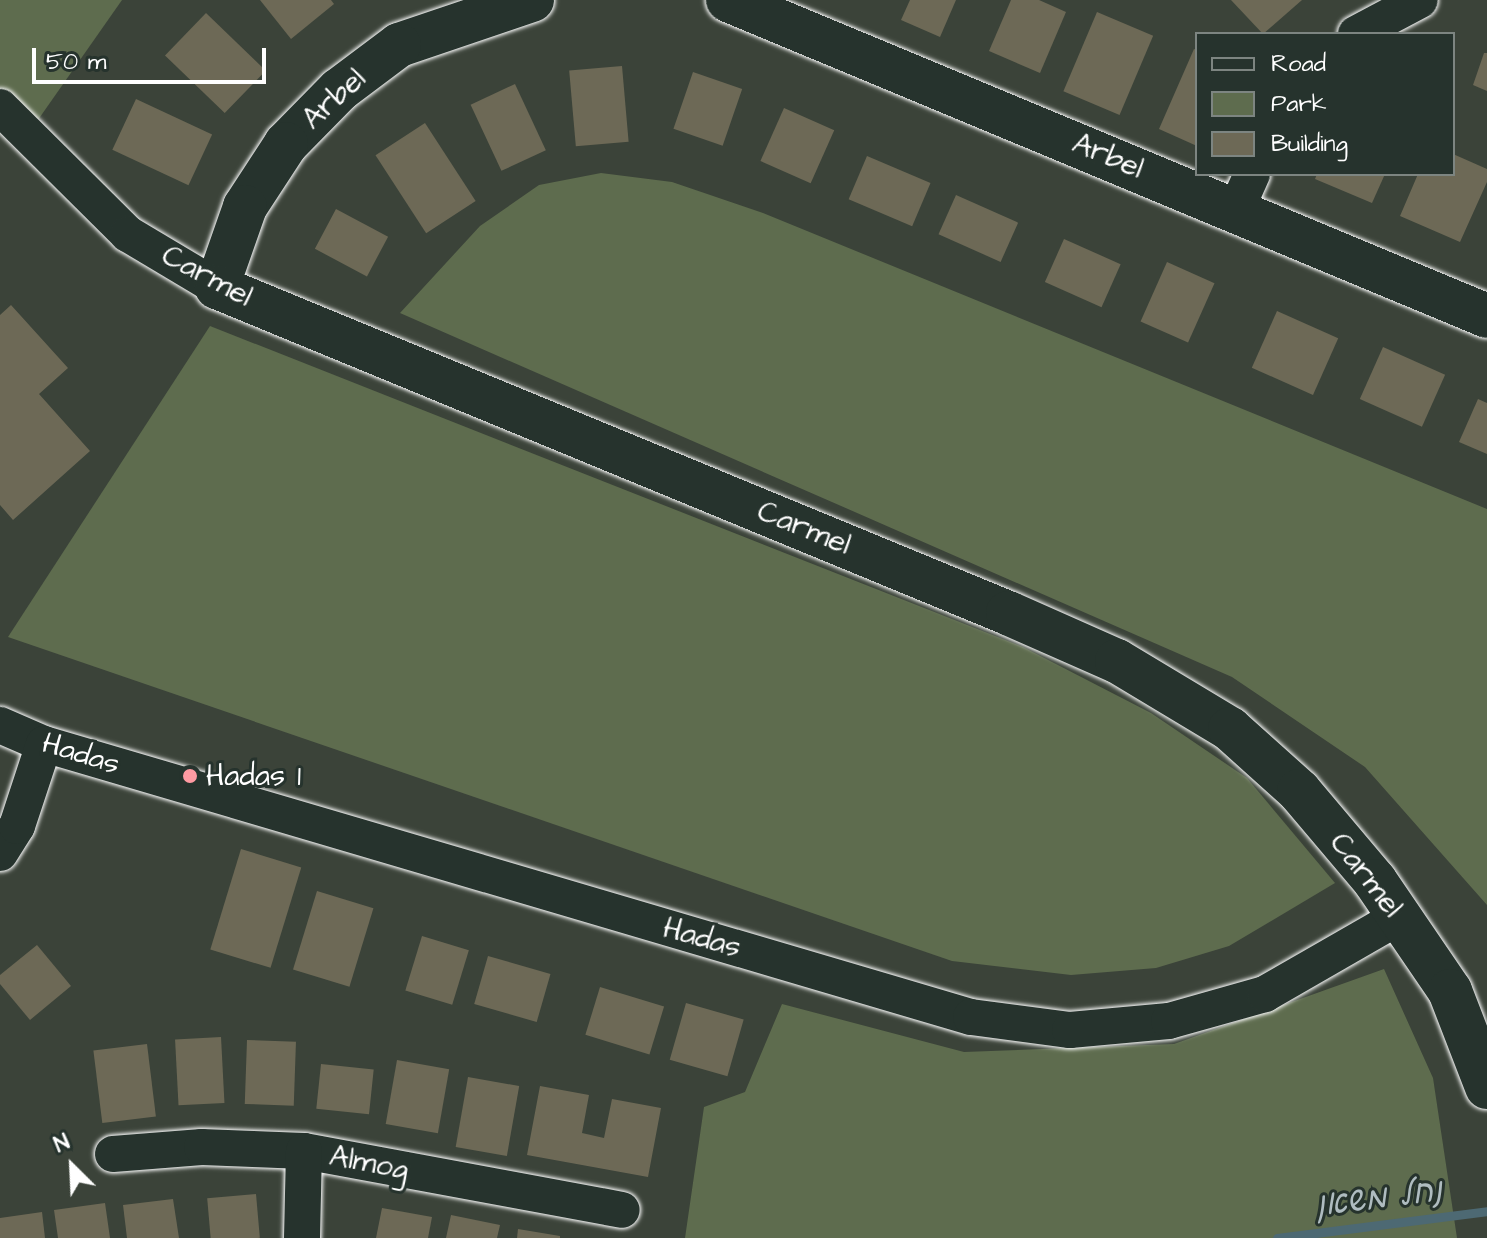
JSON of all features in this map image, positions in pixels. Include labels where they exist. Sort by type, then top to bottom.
[{"type":"street","name":"Arbel","points":[[217,287],[245,207],[286,144],[339,90],[399,45],[532,0]]},
{"type":"street","name":"Arbel","points":[[728,0],[1195,174]]},
{"type":"street","points":[[1360,32],[1420,0]]},
{"type":"street","name":"Carmel","points":[[0,107],[128,234],[217,287],[1117,661],[1230,729],[1299,791],[1399,917],[1450,991],[1487,1087]]},
{"type":"street","name":"Arbel","points":[[1201,176],[1244,192],[1487,316]]},
{"type":"street","name":"Hadas","points":[[0,725],[44,744],[971,1017],[1056,1028],[1169,1021],[1265,994],[1399,917]]},
{"type":"street","points":[[0,853],[17,826],[44,744]]},
{"type":"street","name":"Almog","points":[[113,1154],[202,1147],[304,1151],[622,1210]]},
{"type":"street","points":[[302,1238],[304,1151]]},
{"type":"green space","points":[[0,0],[122,0],[33,127],[0,89]]},
{"type":"green space","points":[[601,173],[672,182],[763,213],[1487,509],[1487,905],[1365,767],[1232,677],[400,313],[480,226],[539,185]]},
{"type":"green space","points":[[210,326],[1023,647],[1151,713],[1247,778],[1335,883],[1229,946],[1156,968],[1071,975],[952,961],[8,637]]},
{"type":"green space","points":[[1384,969],[1433,1078],[1457,1238],[685,1238],[704,1107],[745,1092],[782,1004],[964,1052],[1174,1044]]},
{"type":"building","points":[[260,0],[331,0],[334,4],[291,39]]},
{"type":"building","points":[[910,0],[956,0],[940,37],[901,20]]},
{"type":"building","points":[[1011,0],[1039,0],[1066,12],[1040,73],[989,51]]},
{"type":"building","points":[[1231,0],[1302,0],[1265,32],[1261,32]]},
{"type":"building","points":[[1097,12],[1153,36],[1120,115],[1063,91]]},
{"type":"building","points":[[206,13],[266,71],[225,113],[165,55]]},
{"type":"building","points":[[1194,49],[1195,49],[1195,145],[1159,129]]},
{"type":"building","points":[[1484,53],[1487,53],[1487,91],[1473,85]]},
{"type":"building","points":[[622,66],[629,142],[576,146],[569,71]]},
{"type":"building","points":[[693,72],[742,89],[723,146],[673,129]]},
{"type":"building","points":[[515,84],[546,150],[501,171],[471,105]]},
{"type":"building","points":[[136,99],[212,134],[188,185],[112,150]]},
{"type":"building","points":[[784,108],[834,130],[811,183],[760,161]]},
{"type":"building","points":[[425,123],[476,201],[426,233],[376,155]]},
{"type":"building","points":[[1455,155],[1487,169],[1487,182],[1460,242],[1400,216],[1417,176],[1455,176]]},
{"type":"building","points":[[867,156],[931,183],[912,226],[849,199]]},
{"type":"building","points":[[1316,176],[1384,176],[1372,203],[1315,179]]},
{"type":"building","points":[[956,195],[1018,223],[1001,262],[939,234]]},
{"type":"building","points":[[336,209],[388,237],[367,276],[315,249]]},
{"type":"building","points":[[1064,239],[1121,264],[1102,307],[1045,282]]},
{"type":"building","points":[[1167,262],[1215,283],[1188,343],[1141,321]]},
{"type":"building","points":[[11,305],[68,368],[39,394],[90,451],[13,520],[0,505],[0,315]]},
{"type":"building","points":[[1277,311],[1338,338],[1313,395],[1252,368]]},
{"type":"building","points":[[1383,347],[1445,375],[1422,427],[1360,399]]},
{"type":"building","points":[[1478,399],[1487,403],[1487,454],[1459,442]]},
{"type":"building","points":[[241,849],[301,867],[271,968],[210,949]]},
{"type":"building","points":[[317,891],[373,908],[349,987],[293,969]]},
{"type":"building","points":[[422,936],[469,950],[452,1005],[405,991]]},
{"type":"building","points":[[37,945],[71,986],[30,1020],[0,984],[0,975]]},
{"type":"building","points":[[488,956],[550,974],[537,1022],[474,1004]]},
{"type":"building","points":[[600,987],[664,1007],[649,1054],[585,1035]]},
{"type":"building","points":[[686,1003],[744,1020],[727,1076],[670,1060]]},
{"type":"building","points":[[221,1037],[224,1103],[179,1105],[175,1039]]},
{"type":"building","points":[[247,1040],[296,1042],[294,1106],[245,1104]]},
{"type":"building","points":[[147,1044],[156,1116],[102,1123],[93,1051]]},
{"type":"building","points":[[397,1060],[449,1069],[438,1133],[386,1124]]},
{"type":"building","points":[[321,1064],[374,1070],[369,1114],[316,1109]]},
{"type":"building","points":[[468,1077],[519,1086],[507,1156],[456,1147]]},
{"type":"building","points":[[540,1086],[589,1095],[582,1133],[604,1138],[612,1099],[661,1108],[648,1177],[527,1155]]},
{"type":"building","points":[[256,1194],[260,1238],[211,1238],[207,1198]]},
{"type":"building","points":[[173,1199],[179,1238],[127,1238],[123,1205]]},
{"type":"building","points":[[105,1203],[110,1238],[58,1238],[54,1210]]},
{"type":"building","points":[[382,1208],[432,1217],[428,1238],[376,1238]]},
{"type":"building","points":[[42,1212],[45,1238],[0,1238],[0,1218]]},
{"type":"building","points":[[451,1215],[500,1225],[497,1238],[446,1238]]},
{"type":"building","points":[[518,1229],[560,1236],[560,1238],[517,1238]]},
{"type":"waterway","name":"נחל משאן","points":[[1277,1238],[1487,1211]]},
{"type":"place","name":"Hadas 1","points":[[190,776]]}]
